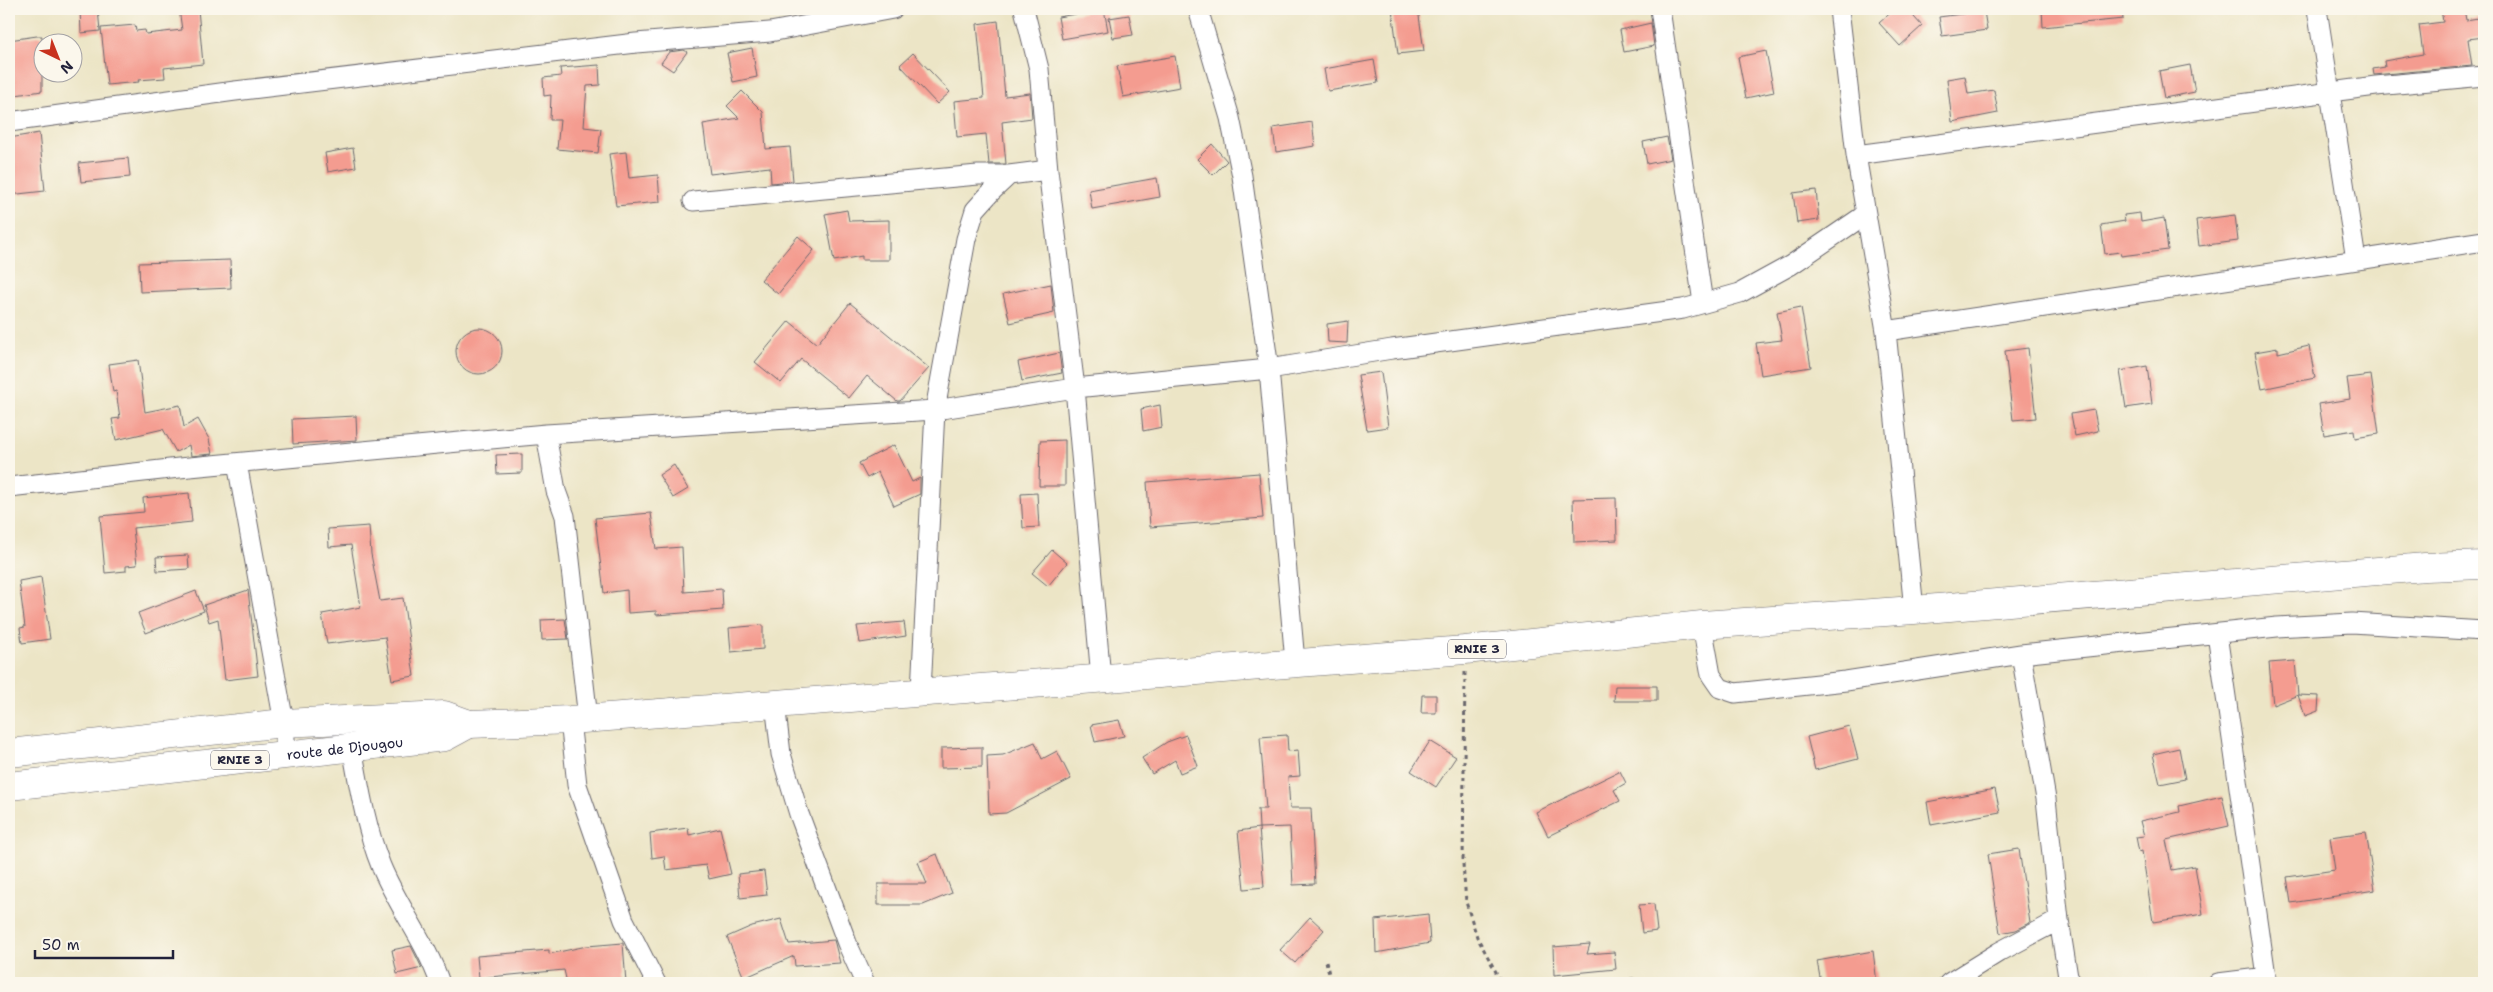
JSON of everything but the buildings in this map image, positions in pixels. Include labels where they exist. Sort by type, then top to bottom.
[{"type":"highway","name":"RNIE 3","points":[[9,753],[284,723],[444,715],[469,724],[579,720],[921,691],[1466,650],[1702,625],[1914,610],[2426,567],[2484,565]]},
{"type":"highway","name":"route de Djougou","points":[[9,786],[445,737],[469,724]]},
{"type":"street","points":[[9,122],[235,91],[645,42],[770,32],[893,9]]},
{"type":"street","points":[[1024,9],[1039,69],[1048,170],[1075,388],[1101,678]]},
{"type":"street","points":[[1198,9],[1230,118],[1240,166],[1269,369],[1295,662]]},
{"type":"street","points":[[1660,9],[1703,304]]},
{"type":"street","points":[[1839,9],[1856,155],[1886,331],[1914,610]]},
{"type":"street","points":[[2317,9],[2356,260]]},
{"type":"street","points":[[1856,155],[2331,92],[2484,76]]},
{"type":"street","points":[[693,201],[978,175],[1009,175],[1048,170]]},
{"type":"street","points":[[921,691],[934,410],[966,238],[976,210],[1009,175]]},
{"type":"street","points":[[9,487],[546,434],[934,410],[1075,388],[1269,369],[1392,349],[1683,309],[1740,293],[1791,265],[1866,214]]},
{"type":"street","points":[[1886,331],[2484,241]]},
{"type":"street","points":[[546,434],[556,491],[565,516],[579,720],[580,794],[624,920],[656,983]]},
{"type":"street","points":[[237,463],[284,723],[286,754]]},
{"type":"street","points":[[1702,625],[1711,674],[1720,688],[1735,693],[1846,681],[2021,654],[2278,627],[2352,623],[2484,631]]},
{"type":"street","points":[[2217,634],[2267,980],[2218,983]]},
{"type":"street","points":[[2021,654],[2046,798],[2059,920],[2068,977],[2072,983]]},
{"type":"street","points":[[775,703],[781,754],[799,814],[846,943],[865,983]]},
{"type":"street","points":[[352,747],[361,797],[381,865],[396,898],[419,937],[440,983]]},
{"type":"street","points":[[1949,983],[1999,952],[2059,920]]},
{"type":"path","points":[[1466,650],[1463,864],[1466,902],[1477,937],[1502,983]]},
{"type":"path","points":[[1326,961],[1331,983]]},
{"type":"path","points":[[1607,983],[1632,979],[1652,983]]}]
